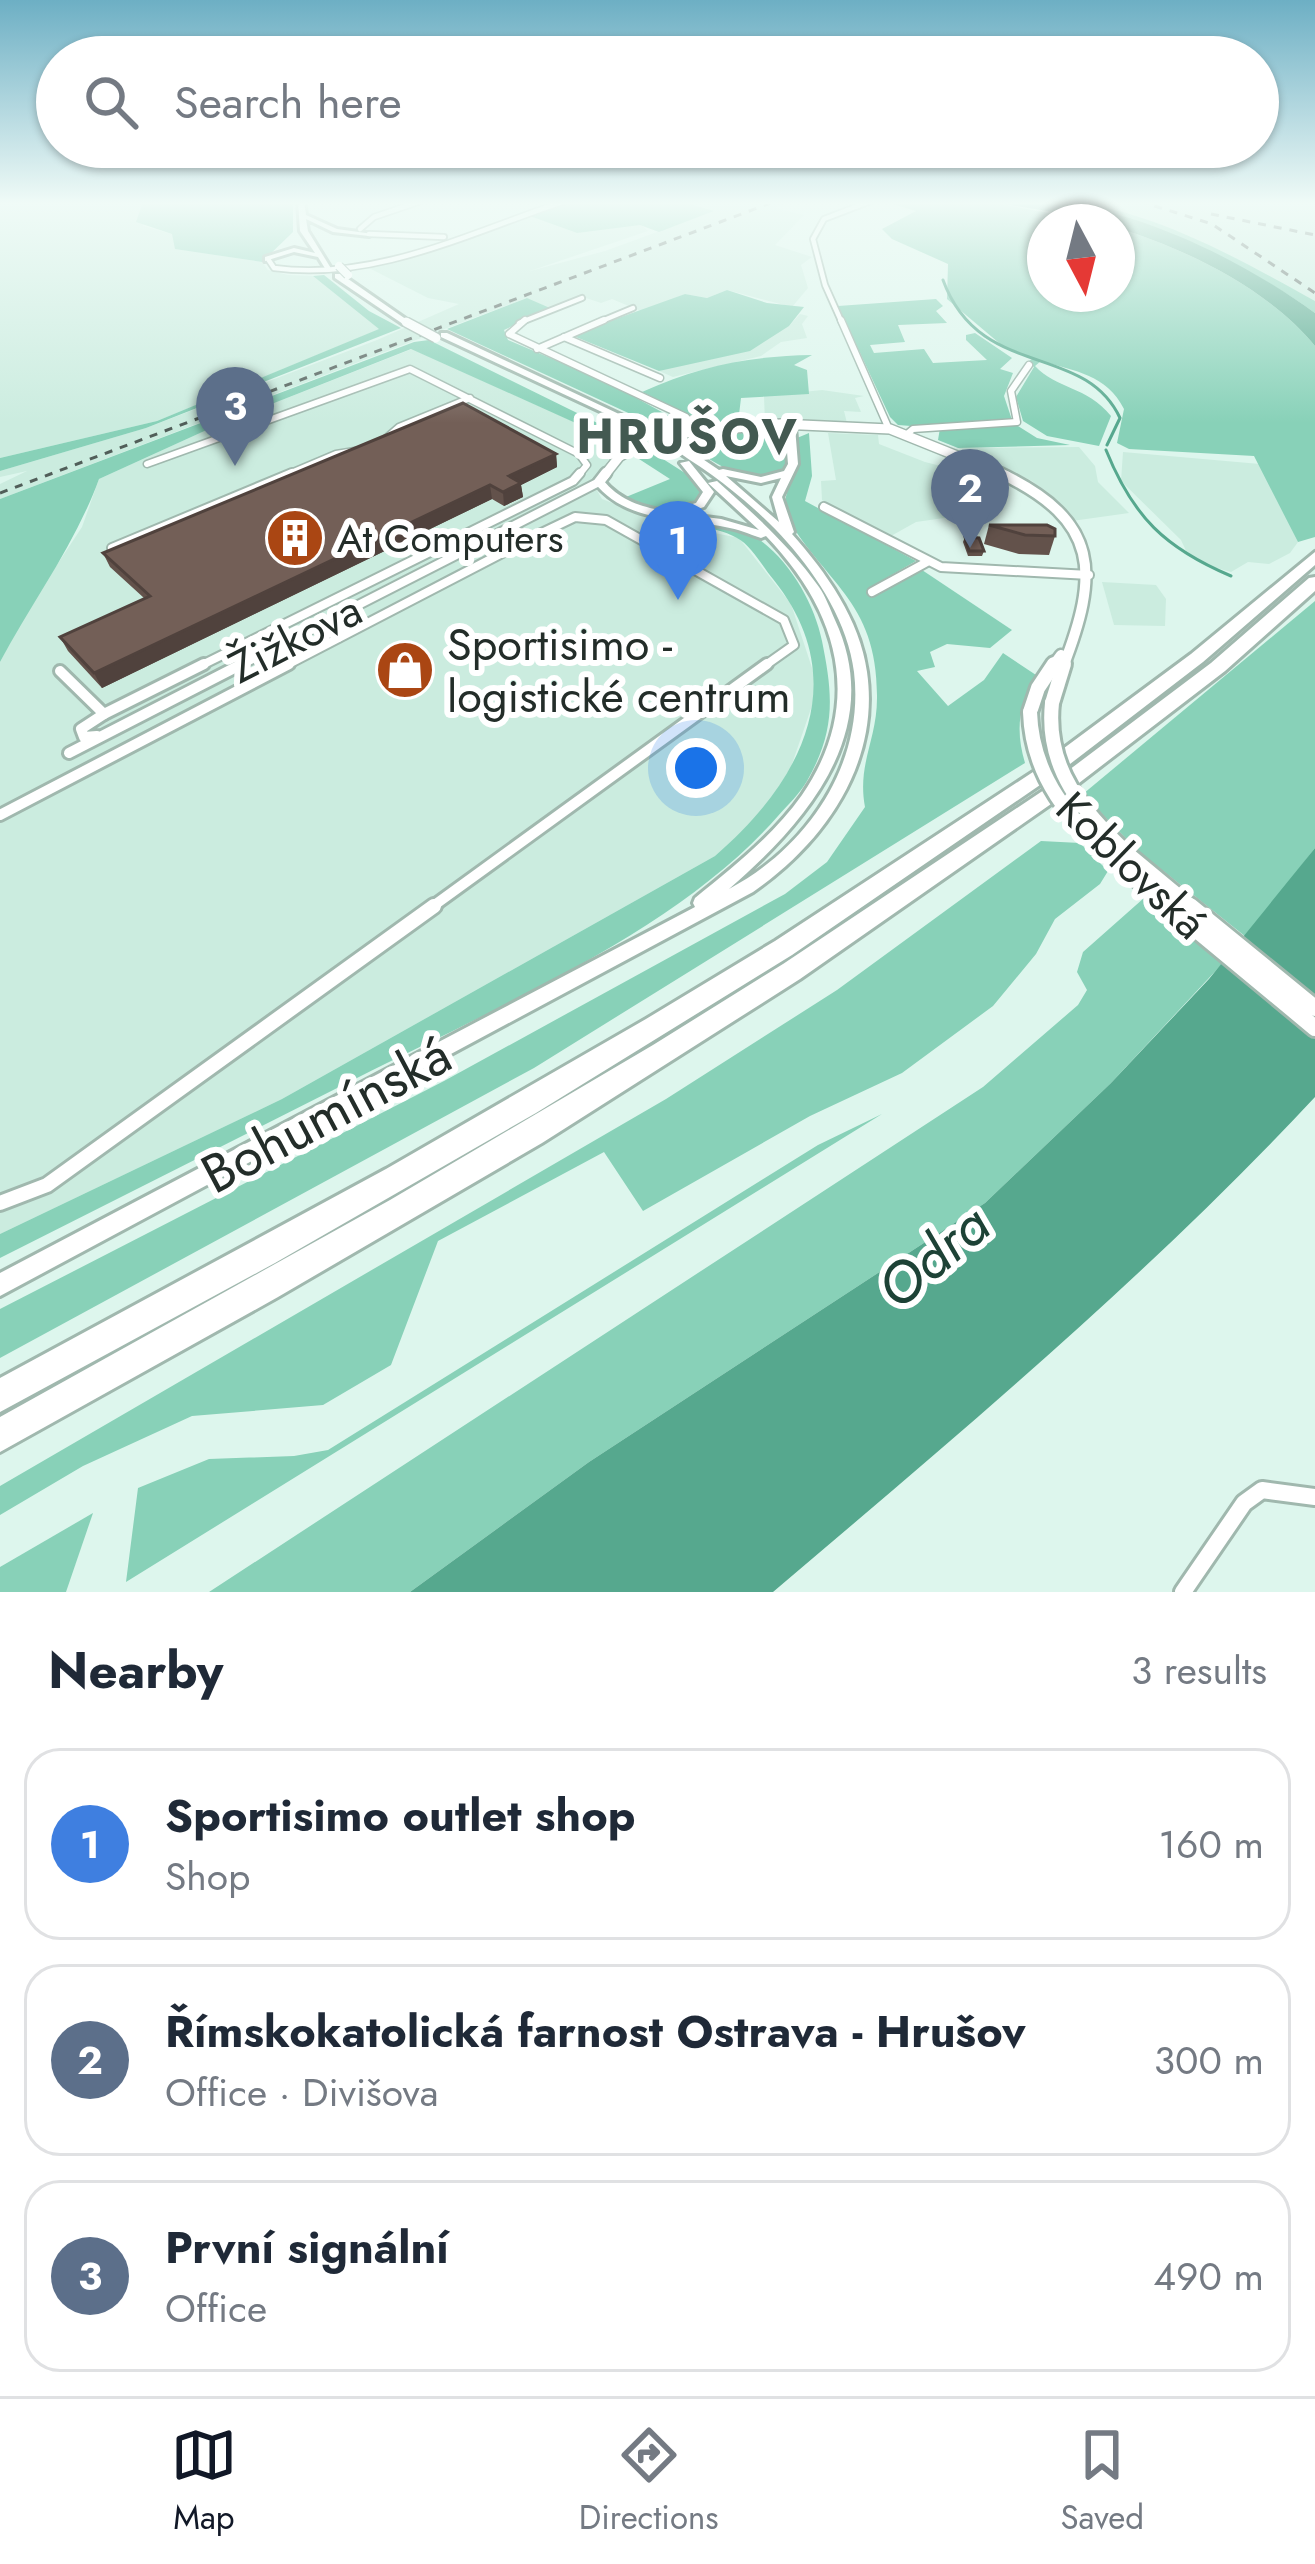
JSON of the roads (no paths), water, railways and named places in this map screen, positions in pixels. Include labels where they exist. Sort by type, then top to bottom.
[{"type":"highway","points":[[1068,769],[1218,667],[1306,577],[1315,557]]},
{"type":"highway","points":[[0,1396],[419,1166],[618,1050],[1039,789],[876,917],[642,1069],[453,1183],[0,1435]]},
{"type":"main road","name":"Bohumínská","points":[[353,275],[410,321],[642,436],[668,442],[794,562],[830,615],[843,655],[845,703],[835,752],[819,786],[783,833],[722,887],[650,939]]},
{"type":"main road","points":[[790,427],[794,453],[777,497],[782,521],[794,543]]},
{"type":"main road","name":"Bohumínská","points":[[0,1285],[747,887],[793,854],[826,814],[854,757],[864,688],[856,640],[832,593],[794,543],[748,499],[690,460]]},
{"type":"main road","points":[[690,460],[747,479],[790,472]]},
{"type":"main road","points":[[652,512],[685,510],[705,501],[706,487],[690,460]]},
{"type":"main road","points":[[598,482],[615,498],[652,512],[743,525],[794,562]]},
{"type":"street","points":[[822,275],[889,429]]},
{"type":"street","points":[[582,298],[509,329],[519,341],[686,417],[697,429]]},
{"type":"street","points":[[537,349],[633,308]]},
{"type":"street","points":[[564,337],[660,378]]},
{"type":"street","points":[[907,434],[913,429],[1017,422],[1010,394],[1029,365]]},
{"type":"street","points":[[120,728],[92,737],[82,735],[83,725],[572,481],[587,467],[579,454],[422,372],[399,370],[147,464]]},
{"type":"street","points":[[112,548],[336,454],[376,446],[399,427],[470,398]]},
{"type":"street","points":[[668,442],[697,429],[889,429],[1004,473],[1038,493],[1071,529],[1089,575],[1087,601],[1068,646]]},
{"type":"street","name":"Žižkova","points":[[69,753],[598,482],[642,436]]},
{"type":"street","points":[[824,507],[941,566],[1089,575]]},
{"type":"street","points":[[0,815],[575,517],[606,520],[791,628],[794,645],[47,1185],[0,1203]]},
{"type":"street","points":[[513,528],[529,539]]},
{"type":"street","points":[[454,539],[470,549]]},
{"type":"street","points":[[872,592],[927,562]]},
{"type":"street","name":"Koblovská","points":[[1068,646],[1048,735],[1059,770],[1122,858]]},
{"type":"street","name":"Koblovská","points":[[1068,646],[1038,688],[1030,712],[1031,746],[1044,778],[1078,826],[1171,899],[1315,1028]]},
{"type":"street","points":[[60,670],[104,714]]},
{"type":"street","name":"Koblovská","points":[[1171,899],[1315,1008]]},
{"type":"street","points":[[1184,1592],[1244,1503],[1262,1490],[1315,1497]]},
{"type":"water","points":[[1227,275],[1257,275],[1315,313],[1315,346],[1275,307]]},
{"type":"water","name":"Odra","points":[[1315,848],[1315,1097],[1119,1291],[773,1592],[410,1592],[589,1462],[985,1203],[1111,1083],[1209,979]]},
{"type":"waterway","points":[[943,280],[960,312],[981,333],[1082,378],[1104,394],[1120,418],[1107,445]]},
{"type":"waterway","points":[[1106,450],[1128,494],[1154,528],[1187,554],[1231,576]]},
{"type":"railway","points":[[0,493],[579,275]]},
{"type":"railway","points":[[1289,275],[1315,293]]},
{"type":"place","name":"První signální","points":[[235,466]]},
{"type":"place","name":"At Computers","points":[[295,538]]},
{"type":"place","name":"Římskokatolická farnost Ostrava - Hrušov","points":[[970,548]]},
{"type":"place","name":"Sportisimo outlet shop","points":[[678,600]]},
{"type":"place","name":"Sportisimo - logistické centrum","points":[[405,670]]},
{"type":"district","name":"HRUŠOV","points":[[688,436]]}]
